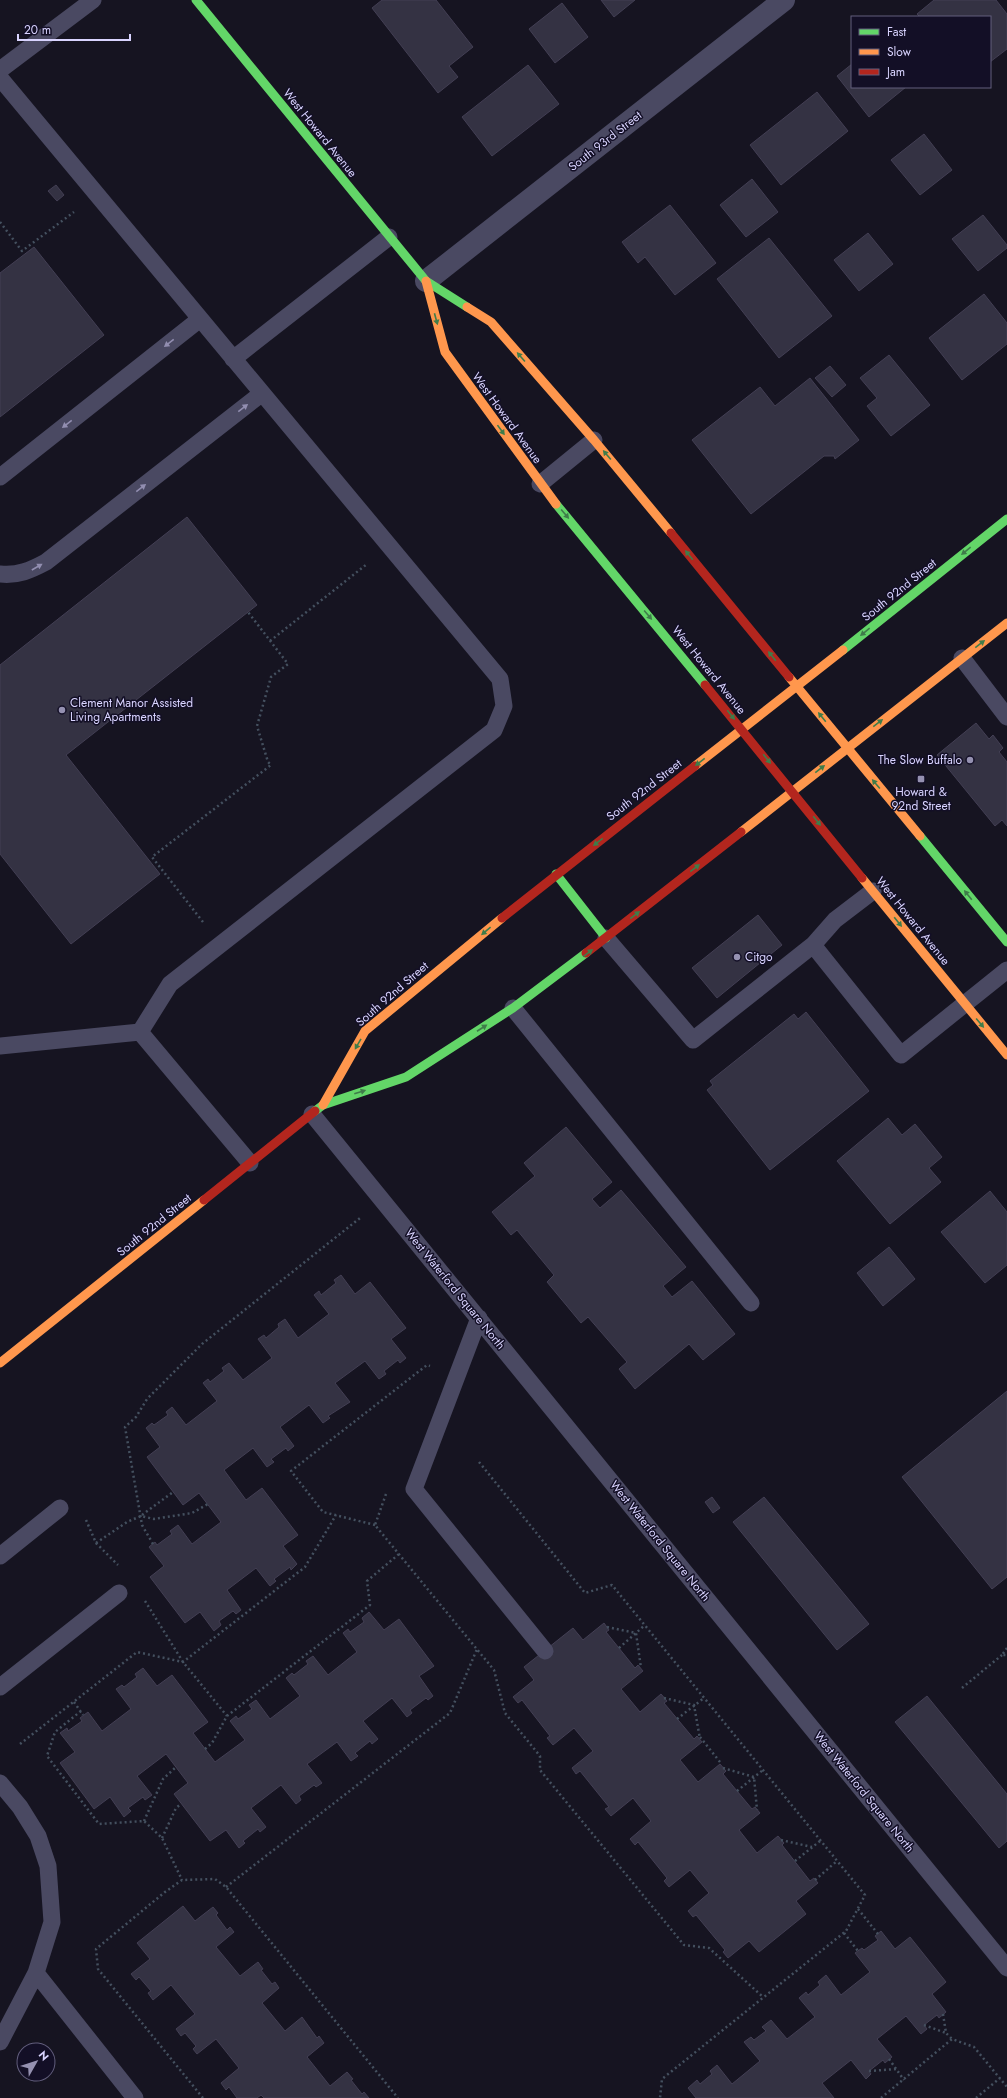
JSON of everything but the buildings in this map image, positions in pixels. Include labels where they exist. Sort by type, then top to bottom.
[{"type":"main road","name":"West Howard Avenue","points":[[196,0],[426,282],[491,322],[594,440],[1007,942]]},
{"type":"main road","name":"West Howard Avenue","points":[[426,282],[445,352],[540,484],[792,790],[1007,1055]]},
{"type":"main road","name":"South 92nd Street","points":[[318,1109],[365,1031],[556,874],[742,729],[1007,518]]},
{"type":"main road","points":[[996,526],[1004,535]]},
{"type":"main road","name":"South 92nd Street","points":[[0,1363],[318,1109],[406,1077],[513,1008],[606,938],[792,790],[1007,623]]},
{"type":"main road","points":[[556,874],[606,938]]},
{"type":"street","name":"South 93rd Street","points":[[426,282],[784,0]]},
{"type":"lane","points":[[0,70],[93,0]]},
{"type":"lane","points":[[0,78],[261,394],[500,679],[504,706],[494,730],[170,984],[140,1032]]},
{"type":"lane","points":[[233,359],[389,237]]},
{"type":"lane","points":[[0,477],[200,319]]},
{"type":"lane","points":[[0,574],[10,576],[31,570],[46,562],[261,394]]},
{"type":"lane","points":[[540,484],[594,440]]},
{"type":"lane","points":[[962,658],[1007,717]]},
{"type":"lane","points":[[606,938],[693,1040],[813,944],[835,920],[873,891]]},
{"type":"lane","points":[[813,944],[902,1055],[1007,970]]},
{"type":"lane","points":[[513,1008],[751,1303]]},
{"type":"lane","points":[[0,1046],[140,1032]]},
{"type":"lane","points":[[140,1032],[250,1163]]},
{"type":"lane","name":"West Waterford Square North","points":[[318,1109],[382,1200],[1007,1968]]},
{"type":"lane","points":[[479,1318],[414,1489],[544,1651]]},
{"type":"lane","points":[[0,1556],[60,1508]]},
{"type":"lane","points":[[0,1687],[119,1593]]},
{"type":"lane","points":[[0,1783],[20,1807],[38,1836],[48,1866],[52,1922],[36,1973],[0,2042]]},
{"type":"lane","points":[[36,1973],[135,2098]]},
{"type":"path","points":[[0,222],[22,251],[96,194]]},
{"type":"path","points":[[270,641],[389,547]]},
{"type":"path","points":[[221,944],[152,857],[271,765],[257,726],[271,677],[288,664],[248,612]]},
{"type":"path","points":[[153,1544],[142,1525],[142,1516],[125,1427],[136,1417],[147,1399],[202,1344],[382,1200]]},
{"type":"path","points":[[456,1377],[427,1365],[291,1471],[323,1512],[375,1525],[494,1670],[506,1713],[540,1756],[540,1770],[684,1945],[708,1948],[763,1997]]},
{"type":"path","points":[[479,1462],[585,1593],[612,1585],[865,1895],[844,1933],[662,2079],[660,2098]]},
{"type":"path","points":[[375,1525],[389,1485],[414,1489]]},
{"type":"path","points":[[96,1543],[127,1522],[142,1516],[174,1492]]},
{"type":"path","points":[[142,1516],[154,1519],[192,1514],[208,1504]]},
{"type":"path","points":[[60,1508],[85,1518],[96,1543],[122,1569]]},
{"type":"path","points":[[183,1662],[305,1567],[336,1515]]},
{"type":"path","points":[[205,1749],[212,1743],[227,1716],[370,1605],[367,1581],[400,1554]]},
{"type":"path","points":[[141,1594],[183,1662],[227,1716]]},
{"type":"path","points":[[618,1648],[645,1625]]},
{"type":"path","points":[[606,1627],[636,1633]]},
{"type":"path","points":[[636,1633],[640,1668]]},
{"type":"path","points":[[962,1688],[1002,1655],[1007,1648]]},
{"type":"path","points":[[226,1887],[450,1713],[477,1649]]},
{"type":"path","points":[[20,1744],[137,1652],[183,1662]]},
{"type":"path","points":[[1002,1655],[1007,1655]]},
{"type":"path","points":[[664,1698],[694,1705]]},
{"type":"path","points":[[677,1719],[704,1698]]},
{"type":"path","points":[[74,1702],[84,1715]]},
{"type":"path","points":[[694,1705],[700,1738],[720,1762]]},
{"type":"path","points":[[81,1711],[55,1732],[46,1756],[99,1824],[144,1821],[162,1838],[182,1880]]},
{"type":"path","points":[[144,1821],[163,1779],[176,1767]]},
{"type":"path","points":[[723,1768],[754,1777]]},
{"type":"path","points":[[737,1791],[763,1770]]},
{"type":"path","points":[[754,1777],[757,1810]]},
{"type":"path","points":[[162,1838],[176,1808],[181,1804]]},
{"type":"path","points":[[781,1840],[812,1847]]},
{"type":"path","points":[[795,1861],[820,1841]]},
{"type":"path","points":[[816,1880],[837,1861]]},
{"type":"path","points":[[203,2098],[98,1969],[96,1949],[164,1892],[182,1880],[215,1879],[226,1887],[398,2098]]},
{"type":"path","points":[[858,1909],[878,1934]]},
{"type":"path","points":[[844,1933],[858,1951]]},
{"type":"path","points":[[943,2014],[946,2033]]},
{"type":"path","points":[[924,2025],[946,2033],[952,2039],[974,2046],[1007,2087]]},
{"type":"path","points":[[881,2098],[952,2039]]},
{"type":"path","points":[[889,2059],[904,2080]]},
{"type":"path","points":[[869,2071],[897,2069]]},
{"type":"path","points":[[976,2098],[1000,2078]]},
{"type":"traffic: fast","points":[[196,0],[426,281],[467,307]]},
{"type":"traffic: fast","points":[[556,504],[705,685]]},
{"type":"traffic: fast","points":[[843,650],[1007,519]]},
{"type":"traffic: fast","points":[[920,836],[1007,942]]},
{"type":"traffic: fast","points":[[556,874],[606,938]]},
{"type":"traffic: fast","points":[[315,1111],[323,1105],[406,1077],[513,1008],[586,953]]},
{"type":"traffic: slow","points":[[426,281],[445,352],[556,504]]},
{"type":"traffic: slow","points":[[467,307],[491,322],[594,440],[671,533]]},
{"type":"traffic: slow","points":[[741,832],[1007,623]]},
{"type":"traffic: slow","points":[[695,766],[843,650]]},
{"type":"traffic: slow","points":[[789,677],[920,836]]},
{"type":"traffic: slow","points":[[862,878],[1007,1055]]},
{"type":"traffic: slow","points":[[323,1105],[365,1031],[502,918]]},
{"type":"traffic: slow","points":[[0,1363],[204,1200]]},
{"type":"traffic: jam","points":[[671,533],[789,677]]},
{"type":"traffic: jam","points":[[705,685],[862,878]]},
{"type":"traffic: jam","points":[[502,918],[695,766]]},
{"type":"traffic: jam","points":[[586,953],[741,832]]},
{"type":"traffic: jam","points":[[204,1200],[315,1111]]},
{"type":"place","name":"Clement Manor Assisted Living Apartments","points":[[62,710]]},
{"type":"place","name":"The Slow Buffalo","points":[[970,760]]},
{"type":"place","name":"Howard & 92nd Street","points":[[921,779]]},
{"type":"place","name":"Citgo","points":[[737,957]]}]
